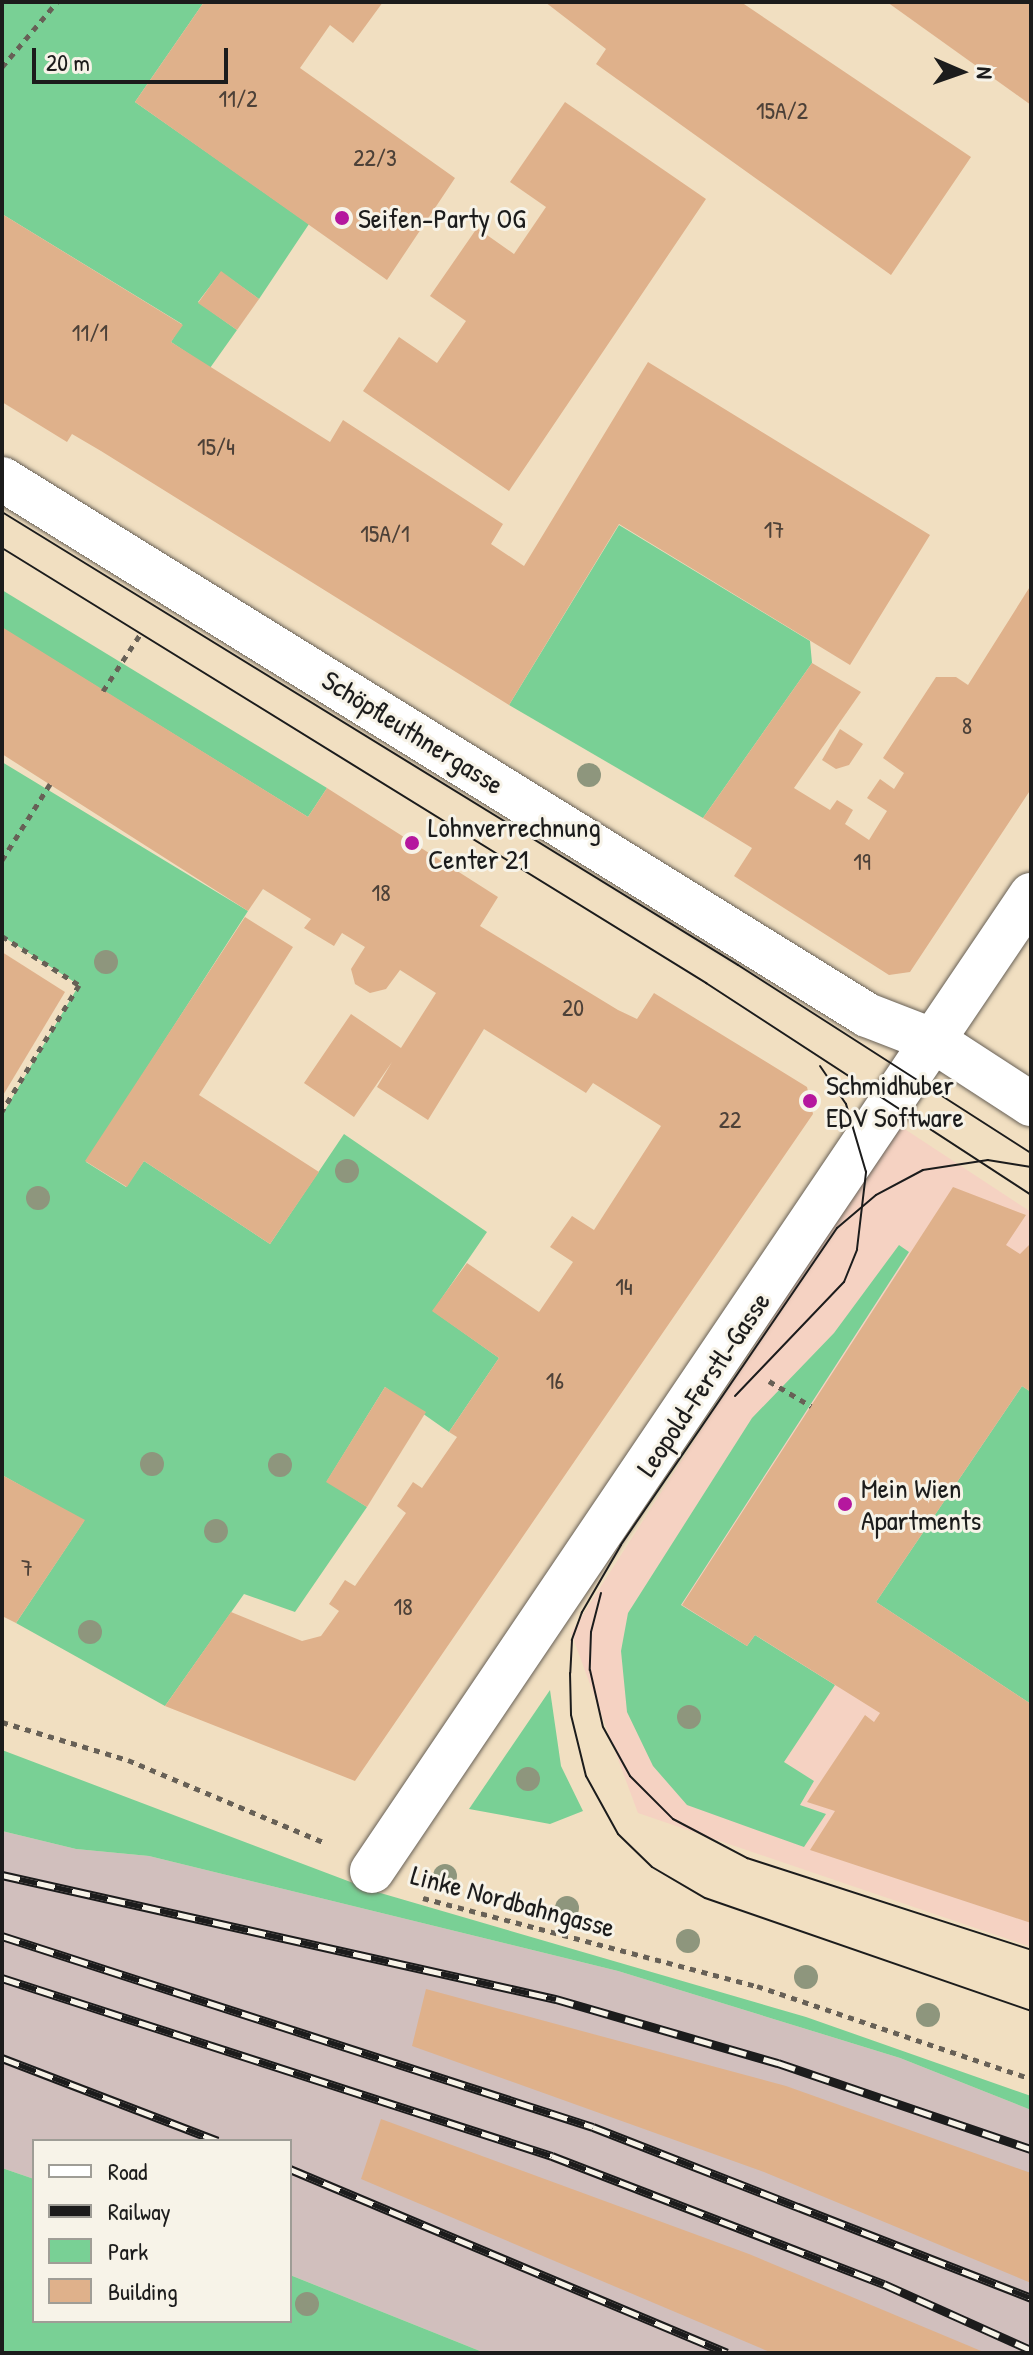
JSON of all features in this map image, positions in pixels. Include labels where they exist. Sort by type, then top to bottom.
[{"type":"street","name":"Schöpfleuthnergasse","points":[[2,479],[867,1015],[934,1041],[1031,1104]]},
{"type":"street","name":"Leopold-Ferstl-Gasse","points":[[372,1871],[1031,895]]},
{"type":"path","points":[[2,67],[57,2]]},
{"type":"path","points":[[103,691],[134,644]]},
{"type":"path","points":[[2,860],[50,784]]},
{"type":"path","points":[[2,936],[79,985],[2,1111]]},
{"type":"path","name":"Linke Nordbahngasse","points":[[2,1722],[128,1760],[329,1844],[372,1871],[395,1891],[757,1986],[1031,2079]]},
{"type":"shaded area","points":[[897,1124],[1031,1212],[1031,1947],[638,1813],[571,1633]]},
{"type":"shaded area","points":[[2,1831],[76,1849],[149,1856],[618,1971],[900,2058],[1031,2110],[1031,2353],[485,2353],[292,2276],[292,2139],[32,2139],[32,2178],[2,2168]]},
{"type":"green space","points":[[2,2],[204,2],[135,102],[309,224],[259,299],[221,272],[198,302],[237,330],[210,368],[171,342],[182,324],[2,214]]},
{"type":"green space","points":[[619,525],[810,641],[812,663],[703,818],[509,705]]},
{"type":"green space","points":[[2,590],[327,788],[308,817],[2,628]]},
{"type":"green space","points":[[2,762],[248,911],[86,1162],[126,1187],[144,1161],[270,1244],[344,1134],[487,1232],[433,1311],[499,1358],[449,1432],[385,1387],[327,1481],[367,1507],[295,1612],[244,1594],[165,1706],[16,1623],[84,1521],[2,1475],[2,1115],[79,985],[2,936]]},
{"type":"green space","points":[[899,1245],[909,1252],[681,1605],[747,1646],[755,1635],[835,1685],[784,1762],[814,1781],[800,1805],[826,1814],[804,1847],[687,1805],[653,1766],[627,1712],[621,1651],[628,1613],[752,1418],[834,1333]]},
{"type":"green space","points":[[1022,1386],[1031,1392],[1031,1704],[876,1602]]},
{"type":"green space","points":[[550,1690],[561,1766],[583,1811],[550,1824],[469,1809]]},
{"type":"green space","points":[[2,1750],[377,1892],[806,2017],[1031,2096],[1031,2110],[900,2058],[618,1971],[149,1856],[76,1849],[2,1831]]},
{"type":"green space","points":[[2,2168],[32,2178],[32,2323],[292,2323],[292,2276],[485,2353],[2,2353]]},
{"type":"building","points":[[204,2],[383,2],[353,43],[330,25],[300,68],[455,178],[387,280],[135,102]]},
{"type":"building","points":[[545,2],[741,2],[971,157],[891,275],[596,64],[606,49]]},
{"type":"building","points":[[887,2],[1031,2],[1031,105]]},
{"type":"building","points":[[565,102],[706,199],[509,491],[363,391],[399,337],[437,363],[466,321],[430,296],[477,228],[514,254],[546,207],[510,182]]},
{"type":"building","points":[[2,214],[183,325],[171,342],[330,442],[343,420],[503,524],[491,544],[524,566],[648,362],[930,535],[850,665],[619,524],[509,705],[101,451],[72,434],[67,442],[2,402]]},
{"type":"building","points":[[221,271],[259,299],[237,330],[198,303]]},
{"type":"building","points":[[1031,585],[1031,789],[910,972],[889,975],[734,876],[752,848],[703,818],[812,663],[861,692],[794,788],[830,810],[837,800],[853,810],[845,824],[869,840],[887,811],[867,798],[880,779],[894,789],[904,773],[883,758],[936,677],[956,677],[968,685]]},
{"type":"building","points":[[2,627],[308,817],[327,788],[498,897],[480,926],[618,1010],[637,1019],[654,993],[807,1087],[813,1114],[355,1781],[165,1706],[231,1612],[302,1641],[321,1636],[339,1611],[329,1604],[345,1580],[355,1586],[406,1513],[397,1506],[413,1482],[422,1488],[457,1437],[449,1432],[499,1358],[432,1311],[467,1263],[539,1312],[573,1262],[550,1247],[572,1216],[594,1230],[661,1126],[593,1083],[586,1093],[484,1029],[428,1120],[377,1087],[392,1062],[354,1117],[304,1083],[351,1014],[401,1048],[436,993],[400,970],[386,989],[370,993],[355,984],[351,969],[365,947],[342,933],[334,946],[304,928],[311,919],[263,889],[248,911],[2,754]]},
{"type":"building","points":[[840,729],[863,744],[849,765],[836,769],[822,760]]},
{"type":"building","points":[[245,917],[293,947],[199,1095],[319,1172],[270,1244],[144,1161],[127,1187],[85,1161]]},
{"type":"building","points":[[2,952],[65,992],[2,1097]]},
{"type":"building","name":"Mein Wien Apartments","points":[[953,1187],[1026,1215],[1006,1245],[1020,1254],[1031,1243],[1031,1392],[1022,1386],[876,1602],[1031,1704],[1031,1923],[810,1850],[835,1811],[807,1802],[865,1715],[874,1722],[880,1713],[755,1635],[747,1646],[682,1605]]},
{"type":"building","points":[[385,1387],[426,1412],[367,1507],[326,1482]]},
{"type":"building","points":[[2,1475],[85,1520],[16,1623],[2,1616]]},
{"type":"building","points":[[426,1989],[786,2086],[1031,2173],[1031,2283],[764,2172],[412,2046]]},
{"type":"building","points":[[381,2119],[749,2254],[986,2353],[772,2353],[361,2179]]},
{"type":"tram line","points":[[2,512],[738,965],[1031,1153]]},
{"type":"tram line","points":[[2,548],[706,983],[1031,1195]]},
{"type":"tram line","points":[[735,1396],[844,1282],[857,1249],[866,1172],[846,1104],[820,1066]]},
{"type":"tram line","points":[[1031,1167],[988,1160],[923,1170],[876,1195],[837,1228],[621,1545],[582,1612],[572,1640],[570,1673],[571,1715],[586,1776],[618,1834],[652,1867],[705,1898],[1031,2011]]},
{"type":"tram line","points":[[601,1593],[591,1632],[590,1670],[603,1727],[630,1776],[673,1819],[747,1858],[1031,1950]]},
{"type":"railway","points":[[2,1875],[556,1999],[778,2063],[1031,2149]]},
{"type":"railway","points":[[2,1936],[593,2127],[1031,2298]]},
{"type":"railway","points":[[2,1978],[552,2156],[884,2284],[1031,2350]]},
{"type":"railway","points":[[2,2058],[213,2139]]},
{"type":"railway","points":[[292,2170],[727,2353]]},
{"type":"place","name":"Seifen-Party OG","points":[[342,218]]},
{"type":"place","name":"Lohnverrechnung Center 21","points":[[412,843]]},
{"type":"place","name":"Schmidhuber EDV Software","points":[[810,1101]]},
{"type":"place","name":"Mein Wien Apartments","points":[[845,1504]]}]
